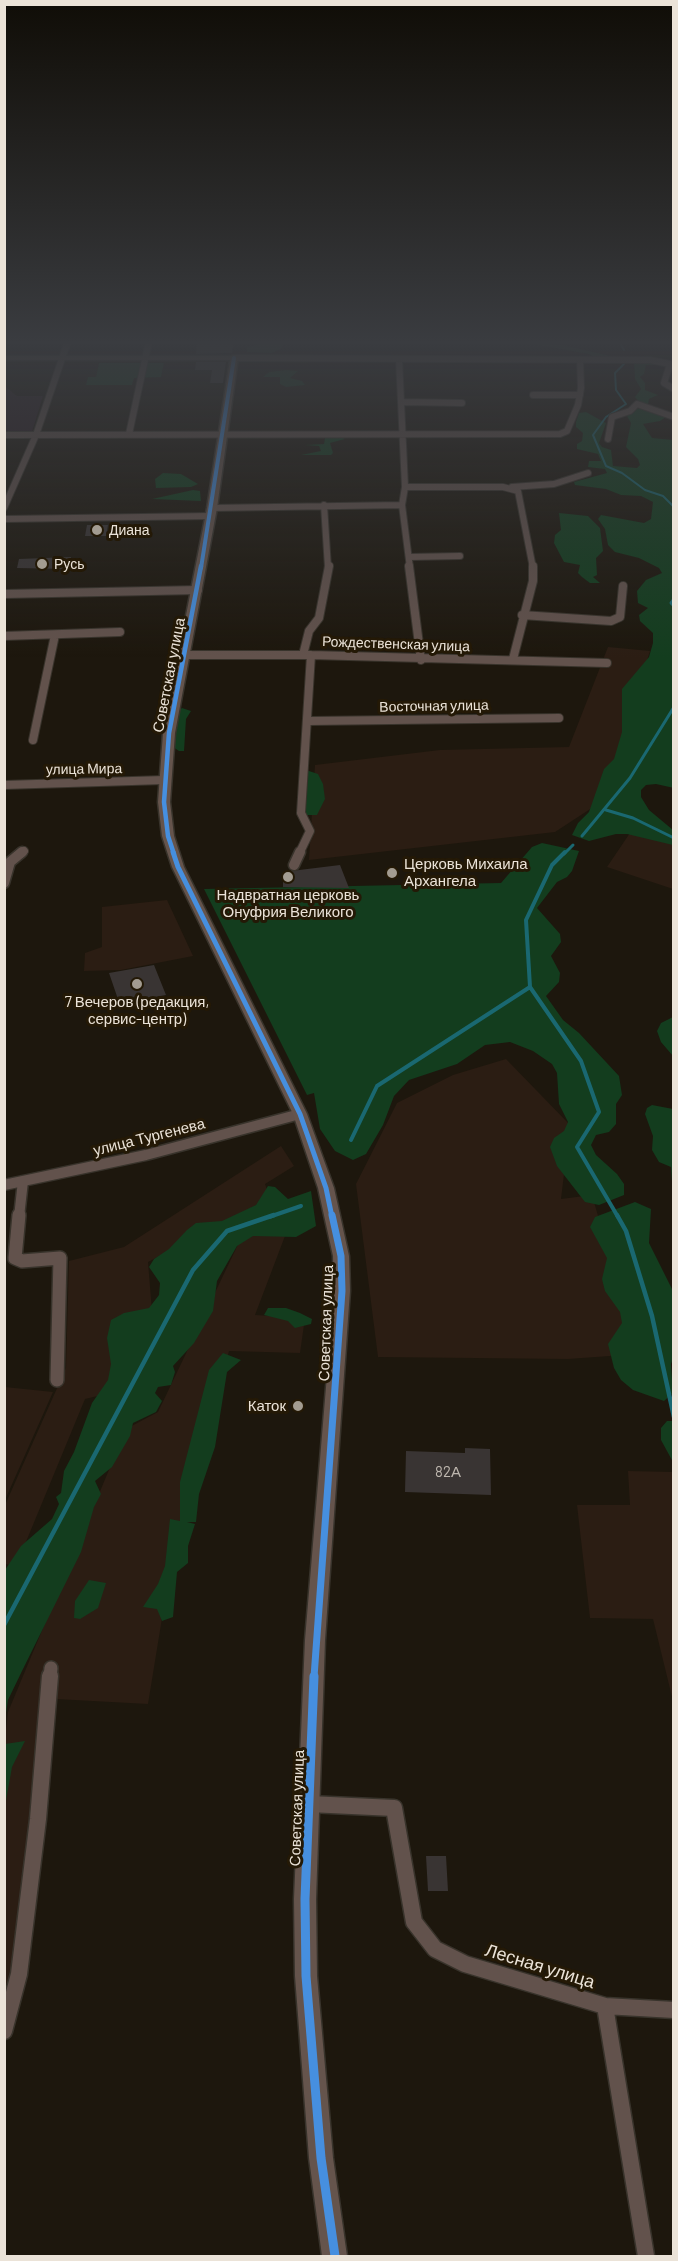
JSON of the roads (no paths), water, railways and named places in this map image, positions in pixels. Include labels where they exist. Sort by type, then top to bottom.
[{"type":"street","points":[[4,508],[31,447]]},
{"type":"street","name":"Советская улица","points":[[221,447],[212,512],[184,655],[164,780],[168,836],[178,867],[300,1114],[322,1177],[340,1256],[342,1291],[315,1640],[305,1899],[306,1976],[321,2158],[335,2256]]},
{"type":"street","points":[[404,447],[405,487],[402,505],[421,660]]},
{"type":"street","points":[[405,487],[512,487],[554,483],[588,473]]},
{"type":"street","points":[[512,487],[520,495],[533,564],[533,580],[522,615],[513,659]]},
{"type":"street","points":[[4,519],[212,512],[324,505],[402,505]]},
{"type":"street","points":[[294,865],[310,831],[301,813],[303,758],[309,721],[307,655],[309,631],[319,618],[329,564],[324,505]]},
{"type":"street","points":[[409,557],[460,556]]},
{"type":"street","points":[[522,615],[611,621],[620,617],[623,586]]},
{"type":"street","points":[[4,594],[198,590]]},
{"type":"street","points":[[4,636],[120,632]]},
{"type":"street","points":[[33,740],[55,635]]},
{"type":"street","name":"Рождественская улица","points":[[184,655],[307,655],[421,660],[513,659],[607,663]]},
{"type":"street","name":"Восточная улица","points":[[309,721],[559,718]]},
{"type":"street","name":"улица Мира","points":[[4,785],[164,780]]},
{"type":"street","points":[[4,883],[10,862],[24,851]]},
{"type":"street","name":"улица Тургенева","points":[[4,1185],[146,1155],[300,1114]]},
{"type":"street","points":[[22,1181],[15,1258],[22,1261],[60,1258],[57,1380]]},
{"type":"street","points":[[4,2031],[19,1974],[38,1819],[51,1668]]},
{"type":"street","name":"Лесная улица","points":[[309,1804],[394,1808],[414,1922],[435,1949],[465,1964],[606,2006],[646,2256]]},
{"type":"street","points":[[606,2006],[674,2010]]},
{"type":"waterway","points":[[598,447],[606,466],[622,473],[645,490],[663,496],[674,507]]},
{"type":"waterway","points":[[674,599],[671,603],[674,606]]},
{"type":"waterway","points":[[582,836],[630,778],[674,707]]},
{"type":"waterway","points":[[606,810],[633,818],[674,838]]},
{"type":"waterway","points":[[564,854],[573,845]]},
{"type":"waterway","points":[[530,987],[526,920],[552,865],[565,852]]},
{"type":"waterway","points":[[351,1140],[377,1086],[530,987]]},
{"type":"waterway","points":[[530,987],[581,1061],[599,1112],[577,1147],[618,1217]]},
{"type":"waterway","points":[[269,1217],[301,1206]]},
{"type":"waterway","points":[[4,1625],[193,1270],[227,1231],[274,1215]]},
{"type":"waterway","points":[[617,1215],[626,1231],[652,1316],[674,1417]]},
{"type":"place","name":"Диана","points":[[97,530]]},
{"type":"place","name":"Русь","points":[[42,564]]},
{"type":"place","name":"Церковь Михаила Архангела","points":[[392,873]]},
{"type":"place","name":"Надвратная церковь Онуфрия Великого","points":[[288,877]]},
{"type":"place","name":"7 Вечеров (редакция, сервис-центр)","points":[[137,984]]},
{"type":"place","name":"Каток","points":[[298,1406]]}]
